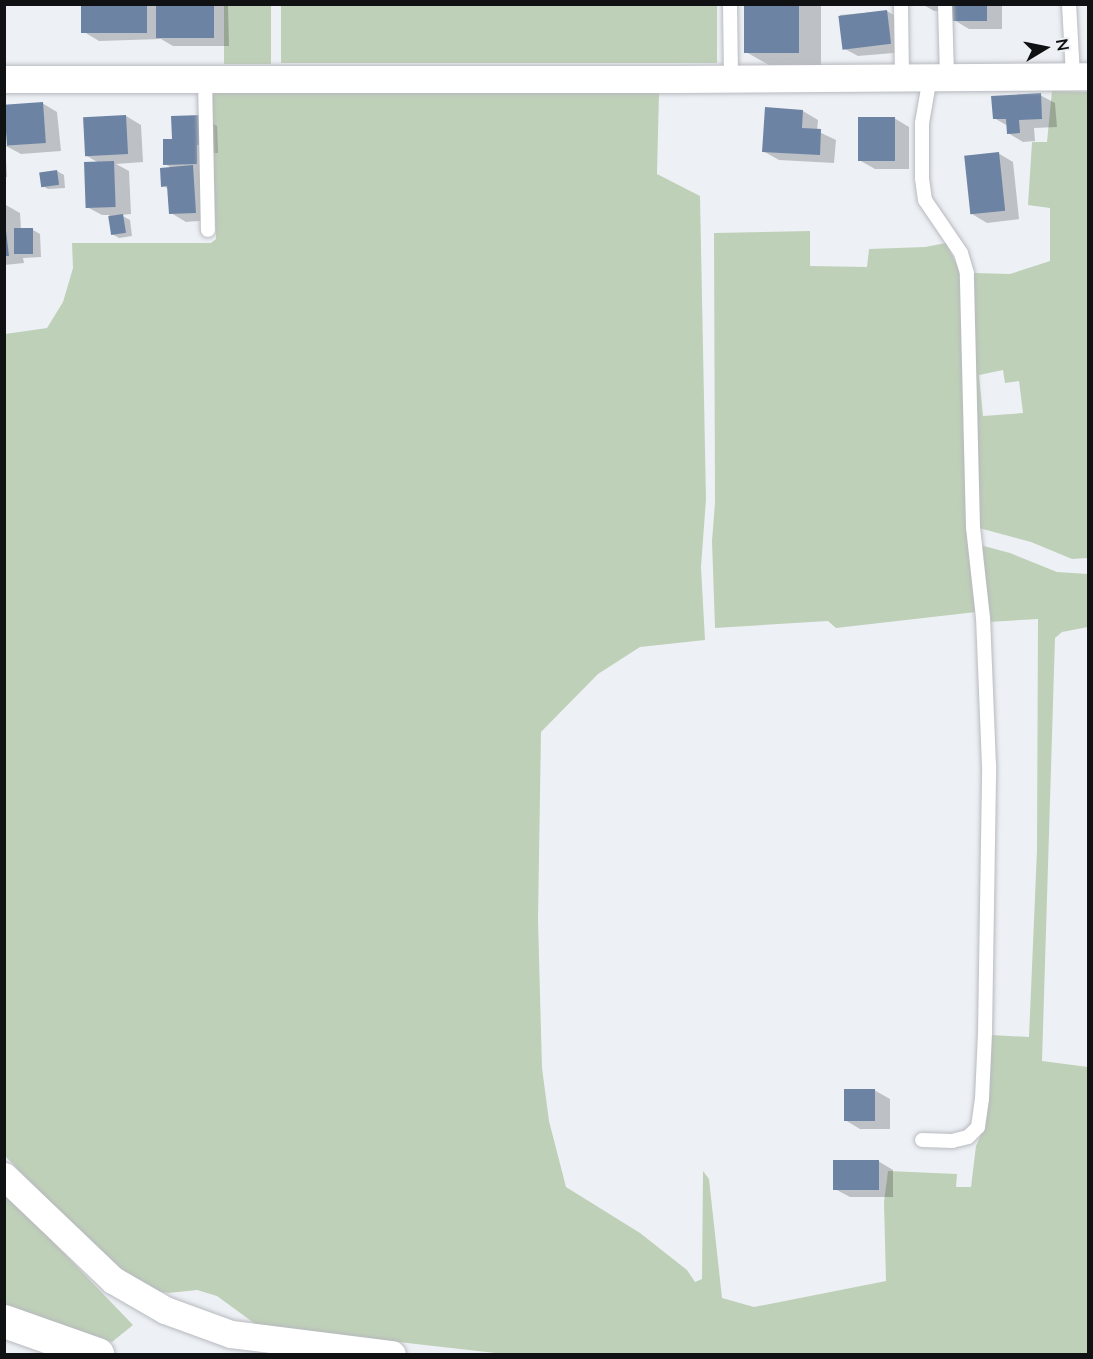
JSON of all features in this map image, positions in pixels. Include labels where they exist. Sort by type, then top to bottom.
[{"type":"main road","points":[[4,1321],[97,1354]]},
{"type":"street","points":[[4,79],[730,79],[1081,75]]},
{"type":"street","points":[[4,1176],[113,1280],[165,1310],[231,1334],[392,1354]]},
{"type":"lane","points":[[730,4],[730,79]]},
{"type":"lane","points":[[901,4],[902,77]]},
{"type":"lane","points":[[922,1140],[952,1141],[968,1137],[978,1127],[985,1033],[989,766],[983,618],[973,527],[967,273],[961,253],[926,200],[922,123],[938,77],[945,4]]},
{"type":"lane","points":[[1069,4],[1081,75]]},
{"type":"lane","points":[[205,78],[208,230]]},
{"type":"green space","points":[[224,5],[271,5],[271,64],[224,64]]},
{"type":"green space","points":[[281,5],[717,5],[717,63],[281,63]]},
{"type":"green space","points":[[211,87],[659,93],[657,174],[700,196],[706,499],[701,567],[705,640],[640,647],[598,674],[541,732],[538,920],[542,1068],[549,1121],[566,1187],[640,1233],[687,1270],[695,1282],[702,1279],[703,1171],[709,1179],[722,1298],[754,1307],[886,1281],[884,1202],[888,1171],[957,1174],[956,1187],[971,1187],[976,1146],[983,1130],[991,1035],[1029,1037],[1037,850],[1038,619],[988,622],[980,545],[1010,553],[1057,572],[1088,574],[1088,627],[1062,632],[1055,638],[1042,1061],[1088,1067],[1088,1354],[504,1354],[258,1326],[217,1296],[197,1290],[168,1293],[147,1289],[96,1249],[5,1156],[5,334],[47,328],[63,302],[73,268],[72,243],[211,243],[216,239]]},
{"type":"green space","points":[[1052,91],[1088,92],[1088,558],[1072,559],[1031,542],[979,528],[974,273],[1010,274],[1050,261],[1050,208],[1028,205],[1032,142],[1047,142]],"holes":[[[1003,370],[1005,383],[1019,381],[1023,413],[983,416],[979,375]]]},
{"type":"green space","points":[[810,231],[810,266],[867,267],[869,249],[925,247],[946,243],[959,269],[963,290],[976,612],[836,628],[828,621],[715,628],[712,541],[715,503],[714,233]]},
{"type":"green space","points":[[4,1195],[36,1224],[133,1325],[112,1342],[5,1310]]},
{"type":"building","points":[[81,4],[147,4],[147,33],[81,33]]},
{"type":"building","points":[[156,4],[214,4],[214,38],[156,38]]},
{"type":"building","points":[[744,4],[799,4],[799,53],[744,53]]},
{"type":"building","points":[[952,4],[987,4],[987,21],[952,21]]},
{"type":"building","points":[[887,10],[891,44],[843,50],[838,16]]},
{"type":"building","points":[[1041,93],[1042,119],[1019,120],[1020,133],[1007,134],[1006,119],[993,119],[991,96]]},
{"type":"building","points":[[43,102],[46,143],[7,146],[4,105]]},
{"type":"building","points":[[765,107],[803,110],[802,128],[821,129],[820,155],[762,152]]},
{"type":"building","points":[[126,115],[128,154],[85,156],[83,117]]},
{"type":"building","points":[[202,115],[203,145],[197,145],[197,164],[163,165],[163,139],[172,139],[171,116]]},
{"type":"building","points":[[858,117],[895,117],[895,161],[858,161]]},
{"type":"building","points":[[999,152],[1005,211],[970,214],[964,156]]},
{"type":"building","points":[[114,161],[116,207],[86,208],[84,162]]},
{"type":"building","points":[[193,165],[196,213],[169,214],[167,186],[161,187],[160,168]]},
{"type":"building","points":[[57,170],[59,185],[41,187],[39,173]]},
{"type":"building","points":[[4,214],[9,256],[4,256]]},
{"type":"building","points":[[123,214],[126,233],[111,235],[108,216]]},
{"type":"building","points":[[14,228],[33,228],[33,254],[14,254]]},
{"type":"building","points":[[844,1089],[875,1089],[875,1121],[844,1121]]},
{"type":"building","points":[[833,1160],[879,1160],[879,1190],[833,1190]]}]
